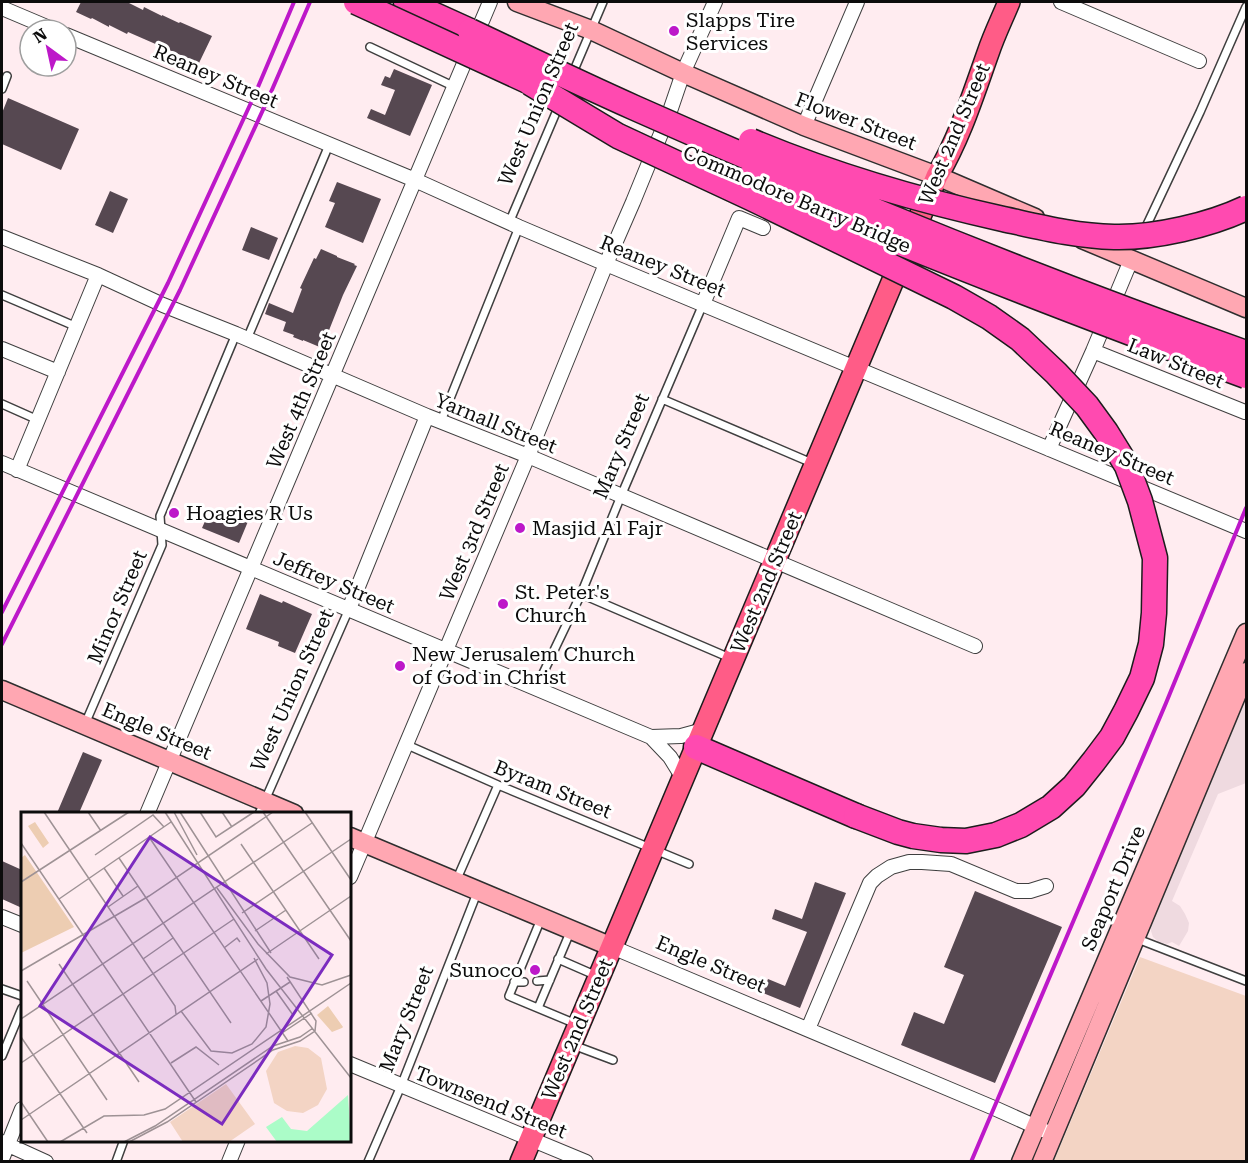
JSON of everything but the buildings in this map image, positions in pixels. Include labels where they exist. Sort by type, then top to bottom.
[{"type":"highway","name":"Commodore Barry Bridge","points":[[356,2],[636,131],[846,221],[1092,319],[1246,376]]},
{"type":"highway","name":"Commodore Barry Bridge","points":[[406,2],[644,112],[873,210],[1031,273],[1246,353]]},
{"type":"highway","points":[[470,31],[572,67],[771,150],[856,179],[957,209],[1072,234],[1116,237],[1147,235],[1204,224],[1246,208]]},
{"type":"highway","points":[[530,82],[618,136],[954,297],[1020,339],[1088,406],[1127,466],[1140,501],[1155,558],[1151,644],[1142,678],[1112,737],[1074,786],[1051,807],[1021,825],[996,835],[966,841],[941,840],[898,832],[856,816],[699,739]]},
{"type":"main road","name":"West 2nd Street","points":[[521,1161],[937,176],[948,157],[1009,2]]},
{"type":"street","name":"West 4th Street","points":[[147,812],[490,2]]},
{"type":"street","name":"Flower Street","points":[[518,2],[591,30],[804,126],[1134,251],[1246,308]]},
{"type":"street","name":"West 3rd Street","points":[[351,872],[357,840],[405,744],[446,650],[633,202],[683,73],[715,2]]},
{"type":"street","points":[[804,126],[857,2]]},
{"type":"street","points":[[1061,2],[1199,61]]},
{"type":"street","points":[[2,8],[26,18]]},
{"type":"street","name":"Reaney Street","points":[[78,40],[415,180],[606,264],[1246,531]]},
{"type":"street","name":"Mary Street","points":[[703,304],[739,219],[764,228]]},
{"type":"street","name":"Yarnall Street","points":[[2,237],[98,275],[163,305],[975,645]]},
{"type":"street","points":[[1049,449],[1134,251]]},
{"type":"street","points":[[17,470],[98,275]]},
{"type":"street","points":[[2,349],[58,372]]},
{"type":"street","name":"Law Street","points":[[1093,351],[1245,412]]},
{"type":"street","name":"West Union Street","points":[[349,609],[427,416]]},
{"type":"street","name":"Jeffrey Street","points":[[2,463],[651,737]]},
{"type":"street","name":"Seaport Drive","points":[[1021,1161],[1074,1037],[1127,934],[1208,743],[1246,633]]},
{"type":"street","name":"Seaport Drive","points":[[1208,743],[1246,672]]},
{"type":"street","name":"Engle Street","points":[[2,690],[170,761],[262,807],[289,812]]},
{"type":"street","points":[[651,737],[681,736],[699,739]]},
{"type":"street","points":[[651,737],[665,750],[683,778]]},
{"type":"street","name":"Engle Street","points":[[357,840],[808,1029],[1053,1135]]},
{"type":"street","points":[[808,1029],[870,884],[877,876],[891,867],[909,862],[951,864],[1016,891],[1030,891],[1046,886]]},
{"type":"street","points":[[2,917],[21,925]]},
{"type":"street","name":"Seaport Drive","points":[[1042,1161],[1091,1044],[1127,934]]},
{"type":"street","name":"Townsend Street","points":[[351,1064],[586,1161]]},
{"type":"street","points":[[2,1159],[4,1143],[21,1111]]},
{"type":"street","points":[[229,1161],[237,1142]]},
{"type":"street","points":[[4,1143],[46,1161]]},
{"type":"lane","name":"West Union Street","points":[[441,421],[514,225],[603,2]]},
{"type":"lane","points":[[1134,251],[1200,112],[1246,7]]},
{"type":"lane","points":[[370,47],[455,87]]},
{"type":"lane","points":[[2,89],[7,76]]},
{"type":"lane","name":"Minor Street","points":[[84,725],[162,545],[160,516],[329,145]]},
{"type":"lane","points":[[2,295],[76,327]]},
{"type":"lane","name":"Mary Street","points":[[537,688],[581,594],[703,304]]},
{"type":"lane","points":[[663,399],[815,465]]},
{"type":"lane","points":[[2,404],[38,420]]},
{"type":"lane","points":[[581,594],[733,659]]},
{"type":"lane","name":"West Union Street","points":[[262,807],[349,609]]},
{"type":"lane","name":"Byram Street","points":[[405,744],[689,864]]},
{"type":"lane","points":[[456,881],[498,785]]},
{"type":"lane","name":"Mary Street","points":[[368,1161],[401,1086],[478,890]]},
{"type":"lane","points":[[542,918],[509,996],[538,1008],[613,1060]]},
{"type":"lane","points":[[538,1008],[571,930]]},
{"type":"lane","points":[[1127,934],[1246,981]]},
{"type":"lane","points":[[545,965],[557,962],[599,977]]},
{"type":"lane","points":[[522,966],[530,965]]},
{"type":"lane","points":[[537,981],[550,980]]},
{"type":"lane","points":[[514,982],[524,982]]},
{"type":"lane","points":[[2,989],[21,994]]},
{"type":"lane","points":[[2,1056],[21,1010]]},
{"type":"lane","points":[[1074,1037],[1091,1044]]},
{"type":"lane","points":[[116,1161],[123,1142]]},
{"type":"shaded area","points":[[1246,692],[1246,783],[1218,794],[1172,901],[1180,906],[1185,914],[1189,923],[1188,931],[1179,946],[1172,942],[1167,944],[1159,942],[1153,937],[1151,921]]},
{"type":"shaded area","points":[[1140,957],[1246,996],[1246,1161],[1054,1161]]},
{"type":"railway","points":[[2,612],[168,283],[255,94],[294,2]]},
{"type":"railway","points":[[2,644],[180,290],[310,2]]},
{"type":"railway","points":[[971,1162],[1166,703],[1246,508]]},
{"type":"place","name":"Slapps Tire Services","points":[[674,31]]},
{"type":"place","name":"Hoagies R Us","points":[[174,513]]},
{"type":"place","name":"Masjid Al Fajr","points":[[520,528]]},
{"type":"place","name":"St. Peter's Church","points":[[503,604]]},
{"type":"place","name":"New Jerusalem Church of God in Christ","points":[[400,666]]},
{"type":"place","name":"Sunoco","points":[[535,970]]}]
